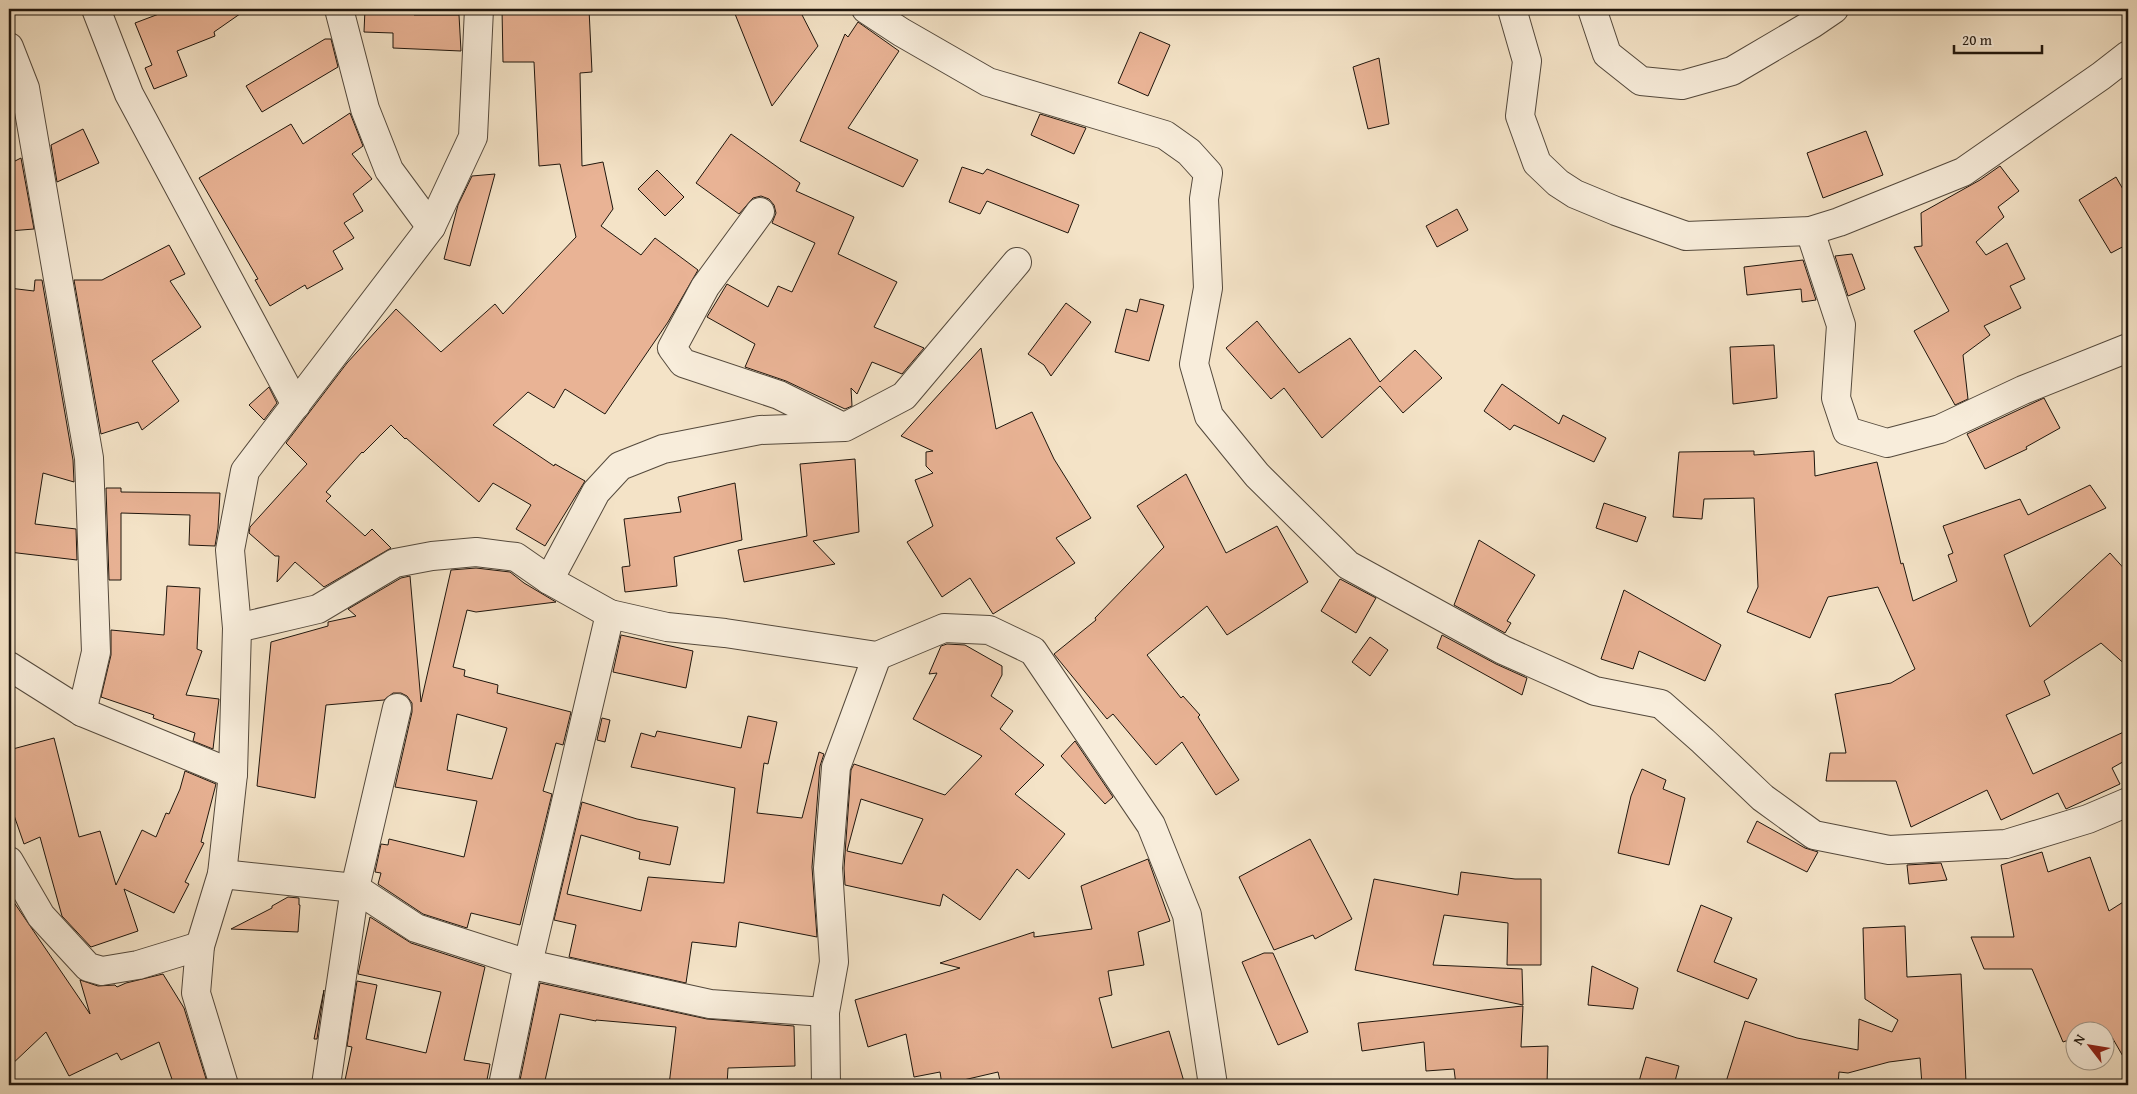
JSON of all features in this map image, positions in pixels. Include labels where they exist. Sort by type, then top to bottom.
[{"type":"street","points":[[96,9],[130,94],[296,404]]},
{"type":"street","points":[[339,9],[365,109],[389,170],[431,227]]},
{"type":"street","points":[[224,1085],[196,993],[200,946],[222,874],[233,774],[237,628],[230,550],[245,471],[431,227],[473,137],[479,9]]},
{"type":"street","points":[[866,9],[901,32],[988,82],[1165,135],[1189,152],[1208,173],[1204,199],[1208,288],[1194,364],[1209,416],[1257,475],[1348,565],[1503,650],[1595,691],[1661,704],[1704,741],[1763,798],[1814,835],[1888,850],[2006,844],[2088,819],[2128,802]]},
{"type":"street","points":[[1512,9],[1527,61],[1520,116],[1537,162],[1558,183],[1575,194],[1686,236],[1810,231],[1839,222],[1963,172],[2101,76],[2128,55]]},
{"type":"street","points":[[1592,9],[1607,54],[1641,81],[1682,85],[1732,71],[1834,9]]},
{"type":"street","points":[[9,47],[25,88],[89,458],[96,652],[82,712]]},
{"type":"street","points":[[760,212],[705,287],[672,348],[683,363],[779,395],[845,427]]},
{"type":"street","points":[[1810,231],[1841,325],[1836,398],[1847,431],[1887,443],[1940,429],[2023,390],[2128,348]]},
{"type":"street","points":[[549,580],[596,492],[620,466],[663,449],[760,430],[845,427],[904,396],[957,336],[1017,262]]},
{"type":"street","points":[[237,628],[318,609],[395,563],[432,556],[476,552],[516,557],[549,580],[610,614],[668,627],[734,634],[877,656],[944,628],[990,630],[1033,651],[1151,825],[1187,916],[1213,1085]]},
{"type":"street","points":[[503,1085],[528,964],[610,614]]},
{"type":"street","points":[[826,1085],[825,1012],[834,962],[828,868],[836,767],[877,656]]},
{"type":"street","points":[[9,666],[82,712],[233,774]]},
{"type":"street","points":[[326,1085],[354,888],[397,708]]},
{"type":"street","points":[[9,861],[41,916],[88,968],[102,971],[138,965],[200,946]]},
{"type":"street","points":[[222,874],[354,888],[416,928],[528,964],[710,1004],[825,1012]]},
{"type":"building","points":[[172,9],[247,9],[214,32],[215,36],[177,51],[187,76],[154,89],[145,68],[152,65],[135,23]]},
{"type":"building","points":[[365,9],[414,9],[414,15],[459,15],[461,51],[393,48],[393,33],[364,32]]},
{"type":"building","points":[[502,9],[589,9],[592,72],[580,73],[582,166],[603,162],[613,209],[601,226],[641,255],[655,238],[698,270],[668,322],[605,414],[565,389],[554,408],[528,392],[493,425],[554,466],[555,464],[585,481],[545,546],[516,529],[531,505],[493,483],[479,502],[391,425],[362,452],[326,492],[331,496],[326,501],[365,536],[372,529],[391,548],[324,587],[295,562],[277,582],[279,556],[275,556],[249,533],[250,527],[307,464],[286,443],[347,363],[396,309],[441,352],[495,304],[503,314],[576,237],[560,164],[539,166],[534,62],[503,62]]},
{"type":"building","points":[[733,9],[799,9],[818,46],[772,106]]},
{"type":"building","points":[[858,22],[899,51],[848,128],[918,160],[903,187],[800,141],[845,34],[848,37]]},
{"type":"building","points":[[1140,32],[1170,45],[1148,96],[1118,83]]},
{"type":"building","points":[[325,39],[331,39],[338,67],[262,112],[246,86]]},
{"type":"building","points":[[1379,58],[1389,124],[1368,129],[1353,67]]},
{"type":"building","points":[[350,113],[363,146],[352,154],[372,179],[353,194],[363,211],[344,223],[354,238],[333,251],[343,269],[307,289],[305,285],[270,306],[255,280],[258,279],[199,178],[291,124],[303,144]]},
{"type":"building","points":[[1040,114],[1086,128],[1074,154],[1031,135]]},
{"type":"building","points":[[83,129],[99,163],[57,182],[51,145]]},
{"type":"building","points":[[1866,131],[1883,175],[1823,198],[1807,153]]},
{"type":"building","points":[[731,134],[800,183],[796,191],[854,217],[838,254],[897,282],[874,327],[924,348],[902,374],[872,362],[857,394],[851,388],[852,406],[845,409],[786,381],[745,367],[755,344],[707,317],[727,284],[768,307],[778,286],[792,292],[815,243],[772,223],[776,213],[774,205],[769,199],[761,196],[753,198],[739,214],[696,183]]},
{"type":"building","points":[[21,158],[34,229],[9,231],[9,164]]},
{"type":"building","points":[[2000,166],[2019,191],[1998,207],[2004,217],[1976,242],[1986,255],[2007,243],[2025,279],[2010,286],[2021,308],[1984,326],[1990,335],[1963,355],[1968,399],[1955,405],[1914,331],[1949,311],[1914,247],[1922,246],[1921,213],[1980,180]]},
{"type":"building","points":[[962,167],[983,174],[987,169],[1079,205],[1068,233],[987,201],[980,214],[949,202]]},
{"type":"building","points":[[657,170],[684,197],[665,216],[638,189]]},
{"type":"building","points":[[495,174],[470,266],[444,259],[458,205],[472,176]]},
{"type":"building","points":[[2116,177],[2128,198],[2128,244],[2111,253],[2079,200]]},
{"type":"building","points":[[1457,209],[1468,230],[1437,247],[1426,226]]},
{"type":"building","points":[[169,245],[185,274],[170,281],[201,327],[152,361],[179,401],[142,430],[138,422],[101,434],[74,280],[102,280]]},
{"type":"building","points":[[1852,254],[1865,289],[1848,296],[1835,256]]},
{"type":"building","points":[[1803,260],[1816,300],[1802,302],[1801,289],[1747,295],[1744,267]]},
{"type":"building","points":[[35,280],[42,280],[73,460],[74,482],[43,473],[35,524],[76,529],[77,560],[9,552],[9,288],[34,291]]},
{"type":"building","points":[[1140,299],[1164,305],[1149,361],[1115,352],[1126,309],[1137,312]]},
{"type":"building","points":[[1066,303],[1091,322],[1051,376],[1044,365],[1028,354]]},
{"type":"building","points":[[1257,321],[1299,373],[1350,338],[1380,382],[1415,350],[1442,378],[1403,413],[1380,386],[1322,438],[1284,388],[1271,399],[1226,348]]},
{"type":"building","points":[[1774,345],[1777,398],[1733,404],[1730,347]]},
{"type":"building","points":[[981,348],[996,429],[1032,412],[1054,459],[1091,518],[1056,538],[1075,563],[993,614],[970,578],[942,597],[907,542],[933,526],[915,480],[933,473],[926,466],[926,452],[933,451],[901,436]]},
{"type":"building","points":[[1502,384],[1559,424],[1563,415],[1606,438],[1594,462],[1514,425],[1510,430],[1484,411]]},
{"type":"building","points":[[269,387],[277,403],[264,420],[249,405]]},
{"type":"building","points":[[2044,398],[2060,428],[2026,447],[2027,449],[1985,469],[1967,434]]},
{"type":"building","points":[[1754,451],[1754,455],[1814,451],[1815,476],[1877,462],[1901,564],[1903,563],[1913,601],[1957,581],[1948,555],[1953,553],[1943,526],[2020,499],[2028,515],[2090,485],[2106,508],[2004,555],[2030,627],[2110,553],[2128,573],[2128,667],[2101,643],[2044,681],[2050,695],[2006,715],[2033,774],[2128,730],[2128,759],[2112,768],[2120,784],[2066,809],[2058,793],[2001,820],[1987,790],[1911,827],[1896,781],[1826,781],[1830,753],[1846,753],[1835,694],[1891,683],[1915,669],[1878,587],[1828,597],[1810,638],[1747,612],[1758,587],[1754,498],[1704,499],[1702,519],[1673,517],[1679,452]]},
{"type":"building","points":[[855,459],[859,532],[813,541],[835,564],[744,582],[738,550],[807,536],[800,464]]},
{"type":"building","points":[[1186,474],[1226,553],[1277,526],[1308,582],[1227,635],[1207,606],[1147,655],[1181,698],[1183,696],[1200,715],[1198,717],[1239,780],[1216,795],[1182,742],[1156,765],[1113,714],[1107,719],[1054,654],[1096,620],[1095,618],[1164,547],[1137,506]]},
{"type":"building","points":[[735,483],[742,540],[674,557],[677,586],[625,592],[622,567],[630,566],[624,519],[681,512],[678,497]]},
{"type":"building","points":[[106,488],[121,488],[121,492],[220,493],[215,546],[189,545],[190,515],[121,513],[121,580],[109,580]]},
{"type":"building","points":[[1604,503],[1646,517],[1637,542],[1596,528]]},
{"type":"building","points":[[1479,540],[1535,575],[1507,621],[1511,623],[1505,633],[1454,605]]},
{"type":"building","points":[[476,568],[510,572],[524,583],[556,602],[476,612],[467,610],[453,667],[465,670],[464,676],[498,685],[497,693],[571,712],[563,745],[556,743],[543,791],[552,794],[520,925],[471,913],[467,928],[423,914],[378,884],[381,873],[375,872],[381,844],[388,845],[389,839],[464,857],[477,801],[395,787],[412,712],[412,703],[407,696],[401,693],[393,693],[384,700],[326,705],[315,798],[257,786],[271,642],[328,626],[328,622],[356,616],[348,609],[401,578],[410,576],[421,702],[451,570]],"holes":[[[457,714],[507,728],[492,779],[447,770]]]},
{"type":"building","points":[[1340,579],[1376,598],[1356,633],[1321,611]]},
{"type":"building","points":[[167,586],[200,588],[197,649],[202,651],[186,695],[219,699],[213,749],[193,741],[195,733],[153,718],[154,715],[101,697],[111,655],[111,630],[164,635]]},
{"type":"building","points":[[1624,590],[1721,645],[1705,681],[1639,651],[1633,669],[1601,659]]},
{"type":"building","points":[[621,635],[693,651],[686,688],[613,672]]},
{"type":"building","points":[[1442,635],[1496,664],[1527,678],[1522,695],[1437,648]]},
{"type":"building","points":[[1370,637],[1388,650],[1370,676],[1352,662]]},
{"type":"building","points":[[947,644],[965,645],[1002,666],[1002,675],[991,696],[1013,711],[1000,729],[1044,765],[1015,794],[1065,834],[1029,879],[1017,869],[980,920],[943,894],[940,906],[845,885],[844,868],[851,770],[854,764],[945,795],[982,756],[913,719],[937,673],[929,674],[941,646]],"holes":[[[861,799],[923,819],[902,864],[847,851]]]},
{"type":"building","points":[[748,716],[777,722],[768,764],[764,763],[757,813],[802,818],[819,752],[824,754],[820,766],[812,867],[817,937],[739,922],[736,947],[692,942],[686,983],[569,957],[576,925],[554,920],[582,802],[637,819],[678,827],[670,865],[639,859],[640,852],[581,835],[567,894],[641,911],[648,877],[724,883],[735,788],[631,767],[641,733],[655,737],[657,731],[741,748]]},
{"type":"building","points":[[602,718],[610,720],[605,742],[597,740]]},
{"type":"building","points":[[54,738],[79,837],[100,831],[116,885],[142,830],[156,837],[166,813],[169,814],[180,789],[185,771],[216,784],[201,842],[204,843],[185,882],[189,884],[174,913],[124,889],[138,931],[91,947],[62,916],[40,837],[24,844],[9,801],[9,750]]},
{"type":"building","points":[[1075,741],[1113,797],[1105,804],[1061,756]]},
{"type":"building","points":[[1642,769],[1666,780],[1663,789],[1685,798],[1669,865],[1618,853],[1631,796]]},
{"type":"building","points":[[1757,821],[1805,848],[1818,852],[1807,872],[1747,842]]},
{"type":"building","points":[[1310,839],[1352,919],[1315,939],[1313,935],[1274,950],[1239,877]]},
{"type":"building","points":[[2042,852],[2048,872],[2090,857],[2109,911],[2128,899],[2128,1065],[2114,1041],[2114,1022],[2064,1022],[2063,1042],[2032,969],[1984,969],[1971,937],[2014,937],[2001,865]]},
{"type":"building","points":[[1148,859],[1170,921],[1138,932],[1144,965],[1108,971],[1112,995],[1099,998],[1112,1048],[1169,1031],[1185,1085],[1001,1085],[998,1072],[942,1085],[940,1072],[914,1077],[906,1034],[868,1047],[855,1000],[960,968],[940,963],[1034,932],[1034,937],[1092,929],[1081,886]]},
{"type":"building","points":[[1941,863],[1947,880],[1909,884],[1907,865]]},
{"type":"building","points":[[1461,872],[1515,879],[1541,879],[1541,965],[1507,965],[1508,923],[1444,915],[1433,965],[1522,969],[1523,1005],[1355,970],[1374,879],[1458,895]]},
{"type":"building","points":[[9,895],[90,1014],[80,980],[98,986],[115,985],[117,987],[163,974],[184,1008],[208,1085],[174,1085],[159,1042],[121,1060],[117,1053],[69,1076],[46,1032],[9,1067]]},
{"type":"building","points":[[288,897],[299,898],[298,932],[231,929],[272,908],[272,906]]},
{"type":"building","points":[[1701,905],[1732,918],[1714,962],[1757,979],[1748,999],[1677,971]]},
{"type":"building","points":[[370,917],[411,943],[485,967],[464,1060],[490,1064],[486,1085],[344,1085],[352,1047],[347,1046],[357,981],[377,985],[366,1039],[426,1053],[441,992],[358,974]]},
{"type":"building","points":[[1905,926],[1907,977],[1961,974],[1966,1082],[1922,1085],[1920,1058],[1889,1062],[1848,1073],[1839,1072],[1838,1085],[1725,1085],[1745,1021],[1797,1038],[1858,1050],[1859,1019],[1892,1032],[1898,1020],[1865,999],[1863,928]]},
{"type":"building","points":[[1264,953],[1273,953],[1308,1032],[1278,1045],[1242,962]]},
{"type":"building","points":[[1592,966],[1638,988],[1633,1009],[1588,1005]]},
{"type":"building","points":[[540,983],[707,1019],[794,1026],[795,1066],[728,1068],[727,1085],[669,1085],[676,1027],[596,1021],[560,1014],[544,1085],[519,1085]]},
{"type":"building","points":[[324,990],[317,1039],[314,1039]]},
{"type":"building","points":[[1523,1006],[1521,1047],[1548,1046],[1547,1085],[1456,1085],[1454,1069],[1426,1071],[1424,1042],[1362,1051],[1358,1023]]},
{"type":"building","points":[[1646,1057],[1679,1066],[1674,1085],[1638,1085]]}]
